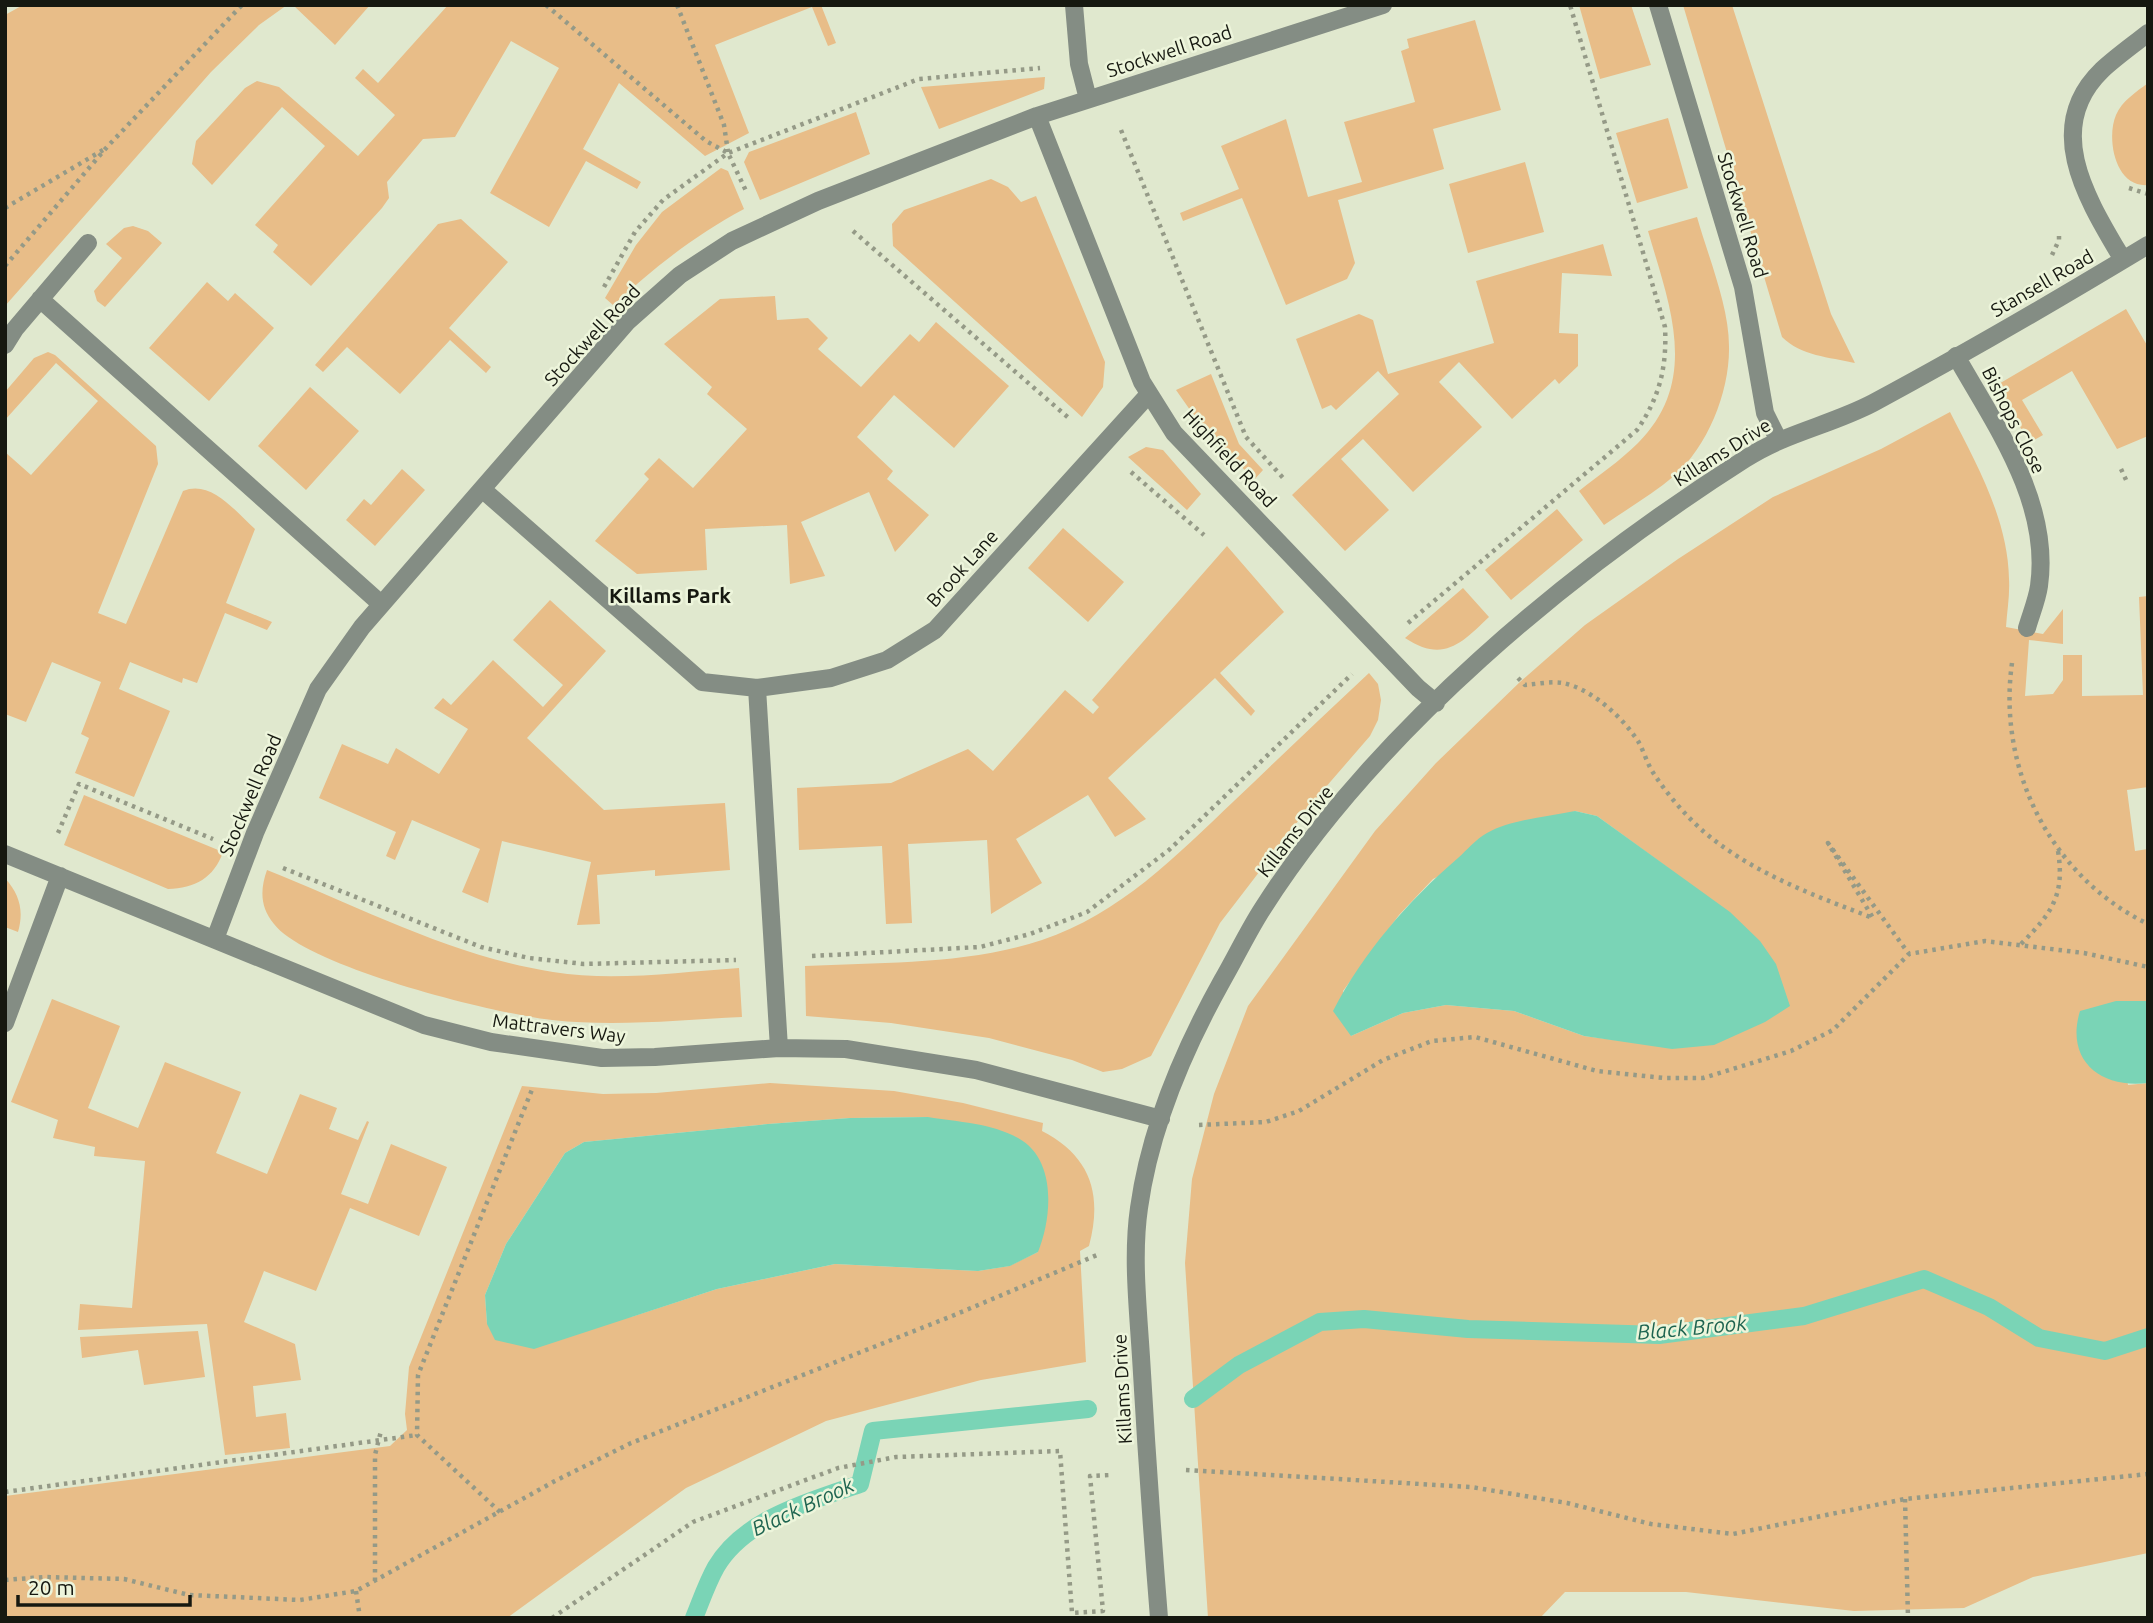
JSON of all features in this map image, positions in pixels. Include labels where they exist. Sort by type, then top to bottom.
[{"type":"street","name":"Stockwell Road","points":[[1074,5],[1079,64],[1097,96]]},
{"type":"street","name":"Stockwell Road","points":[[215,939],[247,854],[318,689],[382,604],[627,322],[680,275],[761,226],[818,201],[1037,116],[1383,5]]},
{"type":"street","name":"Stockwell Road","points":[[1658,5],[1744,287],[1765,413],[1778,439]]},
{"type":"street","points":[[2123,260],[2078,178],[2072,147],[2076,117],[2086,92],[2101,71],[2148,33]]},
{"type":"street","name":"Highfield Road","points":[[1037,116],[1128,350],[1149,394],[1174,433],[1436,703]]},
{"type":"street","points":[[5,345],[88,243]]},
{"type":"street","name":"Stansell Road","points":[[1956,356],[2064,297],[2148,244]]},
{"type":"street","points":[[40,299],[382,604]]},
{"type":"street","name":"Killams Drive","points":[[1159,1618],[1138,1298],[1136,1238],[1139,1207],[1161,1119],[1195,1030],[1263,908],[1323,826],[1378,760],[1490,649],[1668,513],[1778,439],[1867,407],[1956,356]]},
{"type":"street","name":"Bishops Close","points":[[1956,356],[2013,458],[2032,508],[2040,560],[2039,587],[2027,628]]},
{"type":"street","name":"Brook Lane","points":[[482,489],[702,682],[757,688],[831,678],[887,660],[935,629],[1149,394]]},
{"type":"street","points":[[757,688],[779,1048]]},
{"type":"street","name":"Mattravers Way","points":[[5,854],[424,1025],[491,1042],[602,1058],[655,1058],[779,1048],[846,1049],[976,1070],[1161,1119]]},
{"type":"street","points":[[5,1023],[60,876]]},
{"type":"path","points":[[5,266],[107,147],[242,5]]},
{"type":"path","points":[[546,5],[706,141],[728,153]]},
{"type":"path","points":[[677,5],[724,125],[728,153],[761,226]]},
{"type":"path","points":[[42,869],[79,784],[481,947],[528,958],[584,964],[774,958],[980,947],[1030,934],[1087,912],[1169,850],[1379,647],[1637,430],[1659,391],[1667,358],[1665,327],[1570,5]]},
{"type":"path","points":[[597,299],[635,232],[663,200],[728,153],[919,79],[1079,64]]},
{"type":"path","points":[[1097,96],[1246,437],[1285,480]]},
{"type":"path","points":[[5,208],[107,147]]},
{"type":"path","points":[[2123,186],[2148,194]]},
{"type":"path","points":[[818,201],[1204,535]]},
{"type":"path","points":[[2045,264],[2059,240],[2059,226]]},
{"type":"path","points":[[2121,469],[2127,482]]},
{"type":"path","points":[[2027,628],[2017,626],[2010,692],[2012,737],[2028,794],[2043,827],[2058,849],[2095,890],[2148,924]]},
{"type":"path","points":[[1490,649],[1525,685],[1563,683],[1587,694],[1620,717],[1639,742],[1653,773],[1672,798],[1700,829],[1729,852],[1813,895],[1873,918],[1828,843],[1909,954]]},
{"type":"path","points":[[1508,687],[1528,668]]},
{"type":"path","points":[[2020,944],[2053,908],[2062,875],[2058,849]]},
{"type":"path","points":[[1161,1119],[1200,1126],[1266,1122],[1300,1111],[1383,1060],[1432,1041],[1475,1037],[1597,1071],[1703,1079],[1791,1051],[1833,1031],[1909,954],[1985,941],[2084,953],[2148,967]]},
{"type":"path","points":[[499,1512],[417,1435],[418,1375],[547,1050]]},
{"type":"path","points":[[1200,1126],[1202,1115]]},
{"type":"path","points":[[5,1580],[44,1577],[124,1579],[189,1595],[300,1600],[356,1591],[499,1512],[631,1444],[952,1316],[1136,1238]]},
{"type":"path","points":[[375,1581],[375,1455],[381,1431]]},
{"type":"path","points":[[5,1492],[417,1435]]},
{"type":"path","points":[[551,1618],[694,1522],[838,1468],[896,1457],[1060,1451],[1072,1613],[1103,1611],[1090,1476]]},
{"type":"path","points":[[1197,1470],[1471,1487],[1567,1503],[1651,1524],[1733,1534],[1905,1499],[2148,1474]]},
{"type":"path","points":[[1905,1499],[1909,1618]]},
{"type":"path","points":[[356,1591],[360,1618]]},
{"type":"shaded area","points":[[23,5],[287,5],[259,25],[211,72],[5,306],[5,15]]},
{"type":"shaded area","points":[[293,5],[370,5],[335,45]]},
{"type":"shaded area","points":[[448,5],[821,5],[836,43],[828,46],[812,7],[715,45],[749,133],[705,156],[619,83],[583,149],[641,182],[637,189],[586,161],[549,227],[490,193],[559,68],[511,41],[455,137],[423,139],[387,182],[389,198],[382,208],[311,286],[273,252],[278,245],[255,225],[325,146],[282,107],[212,185],[192,164],[196,141],[245,88],[257,81],[279,87],[358,156],[395,115],[355,78],[363,69],[378,83]]},
{"type":"shaded area","points":[[1579,5],[1631,5],[1651,65],[1600,79]]},
{"type":"shaded area","points":[[1683,5],[1732,5],[1831,314],[1855,363],[1807,352],[1782,337]]},
{"type":"shaded area","points":[[1475,20],[1501,110],[1433,129],[1444,169],[1338,200],[1355,263],[1347,279],[1286,305],[1242,198],[1183,221],[1180,213],[1239,189],[1221,146],[1286,119],[1308,197],[1362,182],[1344,122],[1415,102],[1401,51],[1409,48],[1407,39]]},
{"type":"shaded area","points":[[1045,77],[1044,89],[939,129],[921,87]]},
{"type":"shaded area","points":[[2148,83],[2148,185],[2137,184],[2128,179],[2121,170],[2116,160],[2112,136],[2116,115],[2122,105]]},
{"type":"shaded area","points":[[856,112],[870,154],[760,200],[744,162],[749,152]]},
{"type":"shaded area","points":[[1668,118],[1688,188],[1637,203],[1616,133]]},
{"type":"shaded area","points":[[1525,162],[1544,232],[1468,253],[1449,184]]},
{"type":"shaded area","points":[[721,168],[728,171],[744,209],[676,253],[613,305],[605,298],[636,245],[662,212]]},
{"type":"shaded area","points":[[991,179],[1008,187],[1021,202],[1036,196],[1105,362],[1103,387],[1082,417],[893,246],[892,224],[904,210]]},
{"type":"shaded area","points":[[1697,217],[1726,314],[1728,363],[1721,399],[1707,434],[1686,464],[1657,489],[1604,525],[1579,491],[1631,450],[1657,419],[1669,394],[1674,367],[1671,314],[1648,231]]},
{"type":"shaded area","points":[[461,219],[508,262],[449,328],[491,367],[486,373],[450,340],[400,394],[347,347],[323,372],[315,365],[438,224]]},
{"type":"shaded area","points":[[133,226],[148,231],[162,243],[105,307],[97,301],[94,291],[122,258],[106,244],[124,228]]},
{"type":"shaded area","points":[[1603,244],[1612,276],[1562,273],[1559,333],[1578,334],[1578,366],[1559,384],[1555,379],[1512,419],[1459,362],[1439,382],[1482,427],[1413,492],[1363,439],[1341,459],[1389,510],[1345,551],[1292,495],[1399,394],[1378,371],[1336,410],[1331,405],[1322,409],[1296,339],[1359,314],[1373,320],[1388,374],[1494,343],[1476,281]]},
{"type":"shaded area","points":[[207,282],[228,301],[235,293],[274,328],[209,401],[149,348]]},
{"type":"shaded area","points":[[775,296],[777,320],[808,318],[828,338],[818,349],[861,387],[910,334],[919,342],[936,322],[1009,386],[954,448],[894,395],[857,437],[893,471],[887,479],[929,515],[895,552],[869,492],[801,522],[825,576],[790,584],[787,525],[705,529],[707,570],[637,574],[595,541],[649,479],[644,474],[659,458],[693,488],[747,429],[707,394],[712,387],[664,344],[720,299]]},
{"type":"shaded area","points":[[2126,309],[2148,347],[2148,436],[2117,449],[2072,371],[2022,400],[2043,435],[2029,443],[1997,385]]},
{"type":"shaded area","points":[[48,352],[55,355],[156,446],[158,464],[98,613],[126,624],[183,491],[193,488],[213,493],[255,529],[226,603],[272,622],[267,630],[225,613],[197,683],[183,678],[182,683],[130,662],[119,689],[170,711],[134,797],[75,773],[89,738],[81,734],[101,682],[52,662],[26,722],[5,714],[5,452],[31,475],[98,401],[56,363],[5,420],[5,392],[34,358]]},
{"type":"shaded area","points":[[1211,374],[1239,444],[1263,470],[1254,480],[1195,417],[1176,390]]},
{"type":"shaded area","points":[[310,387],[359,431],[306,490],[258,446]]},
{"type":"shaded area","points":[[1950,412],[1989,492],[2003,535],[2009,585],[2006,627],[2043,634],[2063,609],[2063,644],[2029,640],[2025,696],[2053,694],[2063,680],[2063,655],[2082,655],[2082,696],[2143,695],[2139,597],[2148,596],[2148,787],[2127,790],[2135,851],[2148,849],[2148,1001],[2116,1001],[2128,1085],[2148,1083],[2148,1553],[2033,1577],[1964,1608],[1854,1611],[1686,1592],[1565,1592],[1540,1618],[1208,1618],[1185,1263],[1192,1179],[1214,1094],[1248,1006],[1375,831],[1436,763],[1521,681],[1585,625],[1678,559],[1773,497],[1881,449]],"holes":[[[1575,811],[1597,816],[1671,870],[1623,1041],[1584,1036],[1514,1011],[1446,1005],[1403,1013],[1351,1036],[1343,991],[1399,915],[1433,879]]]},
{"type":"shaded area","points":[[1146,447],[1163,450],[1201,494],[1187,510],[1128,457]]},
{"type":"shaded area","points":[[402,469],[425,490],[375,546],[346,520],[364,499],[371,505]]},
{"type":"shaded area","points":[[1557,509],[1583,540],[1511,600],[1485,570]]},
{"type":"shaded area","points":[[1063,528],[1124,582],[1088,622],[1028,568]]},
{"type":"shaded area","points":[[1227,546],[1284,612],[1220,673],[1255,711],[1251,716],[1215,678],[1108,778],[1146,819],[1115,837],[1088,795],[1016,839],[1042,883],[991,914],[987,840],[908,844],[912,923],[886,924],[882,846],[799,850],[797,788],[891,783],[968,749],[993,771],[1065,690],[1093,714],[1099,707],[1092,700]]},
{"type":"shaded area","points":[[1463,588],[1489,617],[1469,635],[1451,647],[1441,649],[1430,649],[1405,638]]},
{"type":"shaded area","points":[[550,600],[606,651],[527,738],[604,810],[725,803],[730,870],[655,876],[655,870],[597,875],[600,924],[577,925],[591,862],[502,841],[488,903],[462,892],[480,849],[412,820],[395,860],[386,856],[396,832],[319,798],[342,744],[388,764],[396,748],[439,774],[468,729],[434,708],[443,698],[451,705],[493,660],[543,707],[563,685],[513,640]]},
{"type":"shaded area","points":[[1369,673],[1378,684],[1381,700],[1378,720],[1370,736],[1312,803],[1220,923],[1151,1056],[1122,1069],[1103,1072],[1072,1060],[989,1038],[891,1023],[806,1016],[805,966],[925,961],[984,954],[1042,940],[1097,915],[1122,899],[1168,862]]},
{"type":"shaded area","points":[[84,795],[223,852],[219,861],[209,875],[195,884],[168,889],[64,845]]},
{"type":"shaded area","points":[[1575,811],[1597,816],[1730,912],[1760,941],[1776,964],[1790,1006],[1765,1022],[1714,1045],[1672,1049],[1584,1036],[1514,1011],[1446,1005],[1403,1013],[1351,1036],[1333,1011],[1358,969],[1404,910],[1475,841],[1487,833],[1518,821]]},
{"type":"shaded area","points":[[267,870],[444,943],[516,965],[599,976],[739,968],[742,1017],[623,1023],[552,1020],[489,1009],[404,986],[323,956],[293,940],[274,924],[266,911],[262,891]]},
{"type":"shaded area","points":[[5,878],[19,904],[21,917],[18,932],[5,927]]},
{"type":"shaded area","points":[[52,999],[120,1026],[88,1108],[138,1128],[165,1062],[241,1092],[216,1153],[267,1174],[300,1094],[337,1108],[329,1129],[358,1140],[367,1121],[369,1122],[341,1194],[368,1204],[391,1144],[447,1167],[419,1236],[350,1208],[316,1291],[264,1271],[244,1322],[295,1344],[301,1380],[253,1386],[256,1417],[286,1413],[290,1448],[225,1455],[207,1324],[78,1330],[80,1304],[132,1308],[145,1161],[94,1156],[95,1147],[53,1138],[58,1120],[11,1102]]},
{"type":"shaded area","points":[[2116,1001],[2148,1001],[2148,1083],[2131,1084],[2101,1076],[2090,1068],[2082,1057],[2077,1028],[2080,1011]]},
{"type":"shaded area","points":[[770,1083],[894,1091],[963,1103],[1043,1123],[1042,1131],[1072,1152],[1082,1164],[1093,1193],[1093,1227],[1089,1246],[1080,1251],[1086,1362],[981,1380],[826,1421],[686,1488],[507,1618],[5,1618],[5,1496],[390,1446],[407,1430],[405,1414],[409,1367],[522,1086],[603,1094],[656,1093]],"holes":[[[928,1117],[1038,1252],[1009,1266],[978,1271],[835,1264],[717,1289],[631,1317],[487,1324],[485,1295],[506,1244],[565,1153],[584,1142],[850,1118]]]},
{"type":"shaded area","points":[[928,1117],[997,1129],[1018,1138],[1031,1148],[1040,1160],[1048,1190],[1046,1223],[1038,1252],[1010,1266],[978,1271],[835,1264],[717,1289],[534,1349],[495,1340],[487,1324],[485,1295],[506,1244],[565,1153],[584,1142],[850,1118]]},
{"type":"shaded area","points":[[198,1331],[205,1377],[144,1385],[138,1350],[82,1358],[80,1337]]},
{"type":"waterway","name":"Black Brook","points":[[1193,1399],[1239,1365],[1320,1322],[1364,1319],[1468,1329],[1659,1335],[1804,1316],[1924,1279],[1989,1307],[2039,1338],[2105,1351],[2148,1337]]},
{"type":"waterway","name":"Black Brook","points":[[694,1618],[716,1567],[728,1550],[743,1536],[800,1505],[860,1484],[873,1431],[1088,1409]]},
{"type":"district","name":"Killams Park","points":[[670,596]]}]
